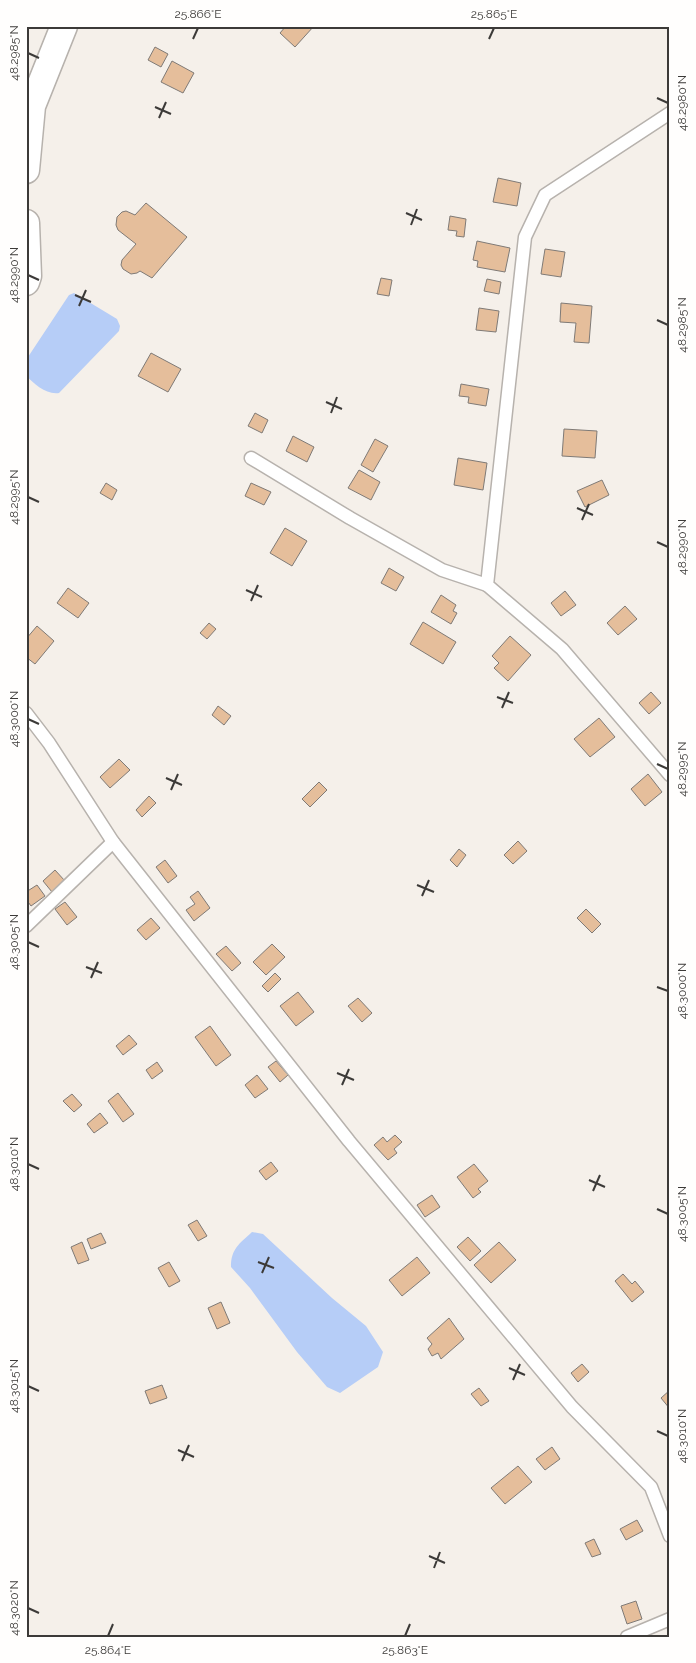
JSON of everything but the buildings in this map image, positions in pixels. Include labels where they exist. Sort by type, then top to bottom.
[{"type":"street","points":[[26,170],[29,106],[64,26]]},
{"type":"street","points":[[26,223],[28,276],[26,282]]},
{"type":"lane","points":[[487,585],[525,237],[545,195],[670,113]]},
{"type":"lane","points":[[251,458],[350,518],[442,570],[487,585],[562,649],[670,775]]},
{"type":"lane","points":[[26,713],[50,743],[113,842],[349,1141],[572,1407],[651,1487],[670,1536]]},
{"type":"lane","points":[[26,926],[113,842]]},
{"type":"lane","points":[[627,1637],[670,1619]]},
{"type":"water","points":[[74,293],[117,319],[120,326],[119,331],[59,393],[54,393],[41,388],[26,376],[26,360],[69,295]]},
{"type":"water","points":[[252,1232],[263,1234],[332,1298],[366,1326],[383,1352],[378,1367],[340,1393],[327,1387],[297,1352],[250,1288],[231,1267],[234,1251]]}]
